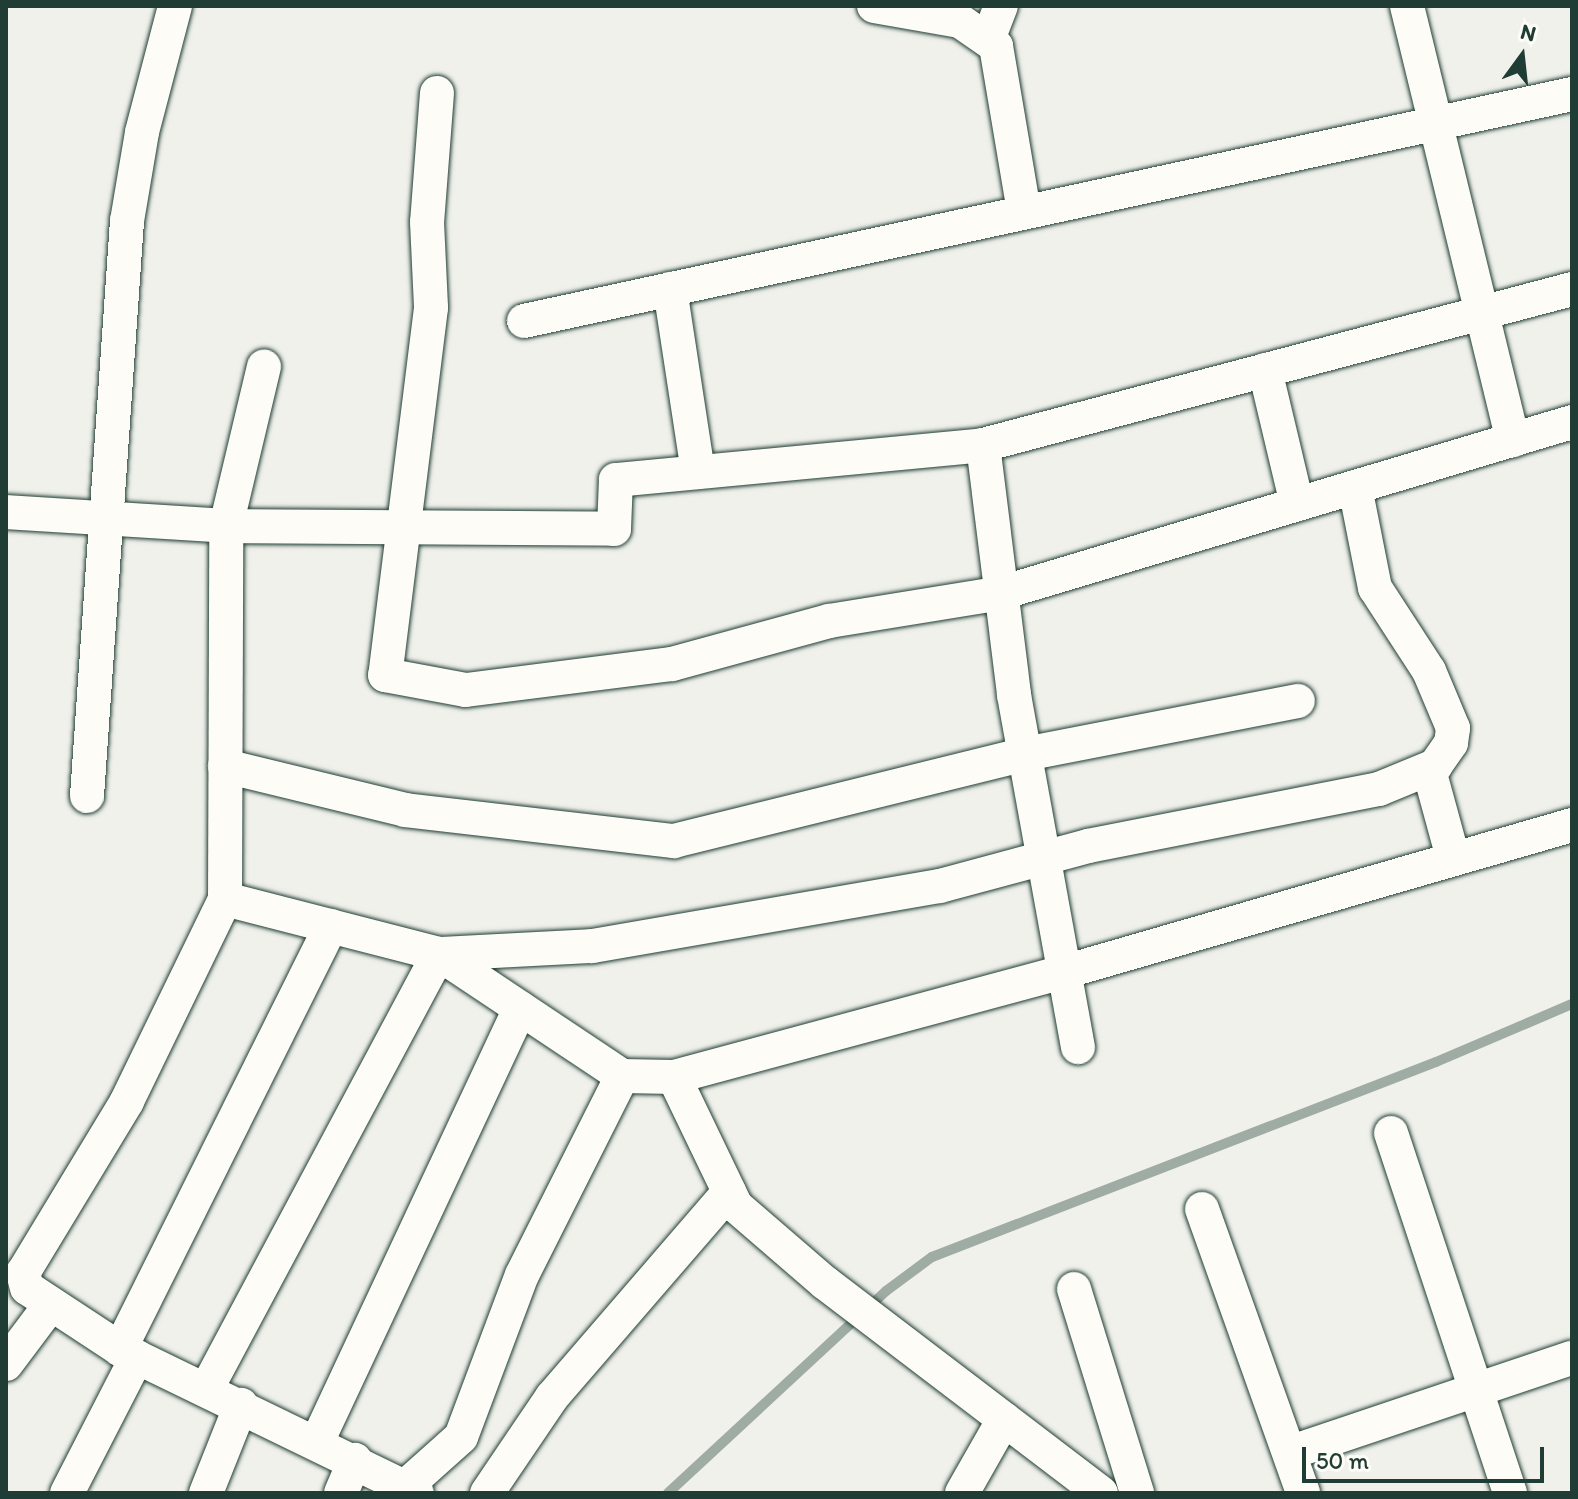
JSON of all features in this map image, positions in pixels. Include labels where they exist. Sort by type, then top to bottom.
[{"type":"street","points":[[87,796],[130,197],[175,6]]},
{"type":"street","points":[[874,6],[960,21],[995,21],[996,46],[1024,212]]},
{"type":"street","points":[[1407,6],[1478,313],[1513,440]]},
{"type":"street","points":[[437,93],[427,222],[432,300],[385,675],[466,690],[672,664],[829,621],[1001,593],[1572,422]]},
{"type":"street","points":[[524,321],[1572,94]]},
{"type":"street","points":[[670,289],[698,472]]},
{"type":"street","points":[[6,512],[226,526],[614,529],[616,480],[983,445],[1572,289]]},
{"type":"street","points":[[264,366],[226,526],[225,899],[127,1101],[26,1265],[23,1279],[27,1288],[129,1353],[207,1388],[411,1490],[461,1437],[522,1275],[622,1076]]},
{"type":"street","points":[[1265,370],[1297,504]]},
{"type":"street","points":[[983,445],[1025,754],[1078,1047]]},
{"type":"street","points":[[225,899],[439,954],[592,946],[940,886],[1044,858],[1379,789],[1429,770],[1451,743],[1453,728],[1429,671],[1375,588],[1355,487]]},
{"type":"street","points":[[225,766],[405,810],[674,841],[1025,754],[1298,701]]},
{"type":"street","points":[[1429,770],[1453,858]]},
{"type":"street","points":[[439,954],[622,1076],[674,1077],[1064,972],[1572,825]]},
{"type":"street","points":[[67,1493],[129,1353],[331,926]]},
{"type":"street","points":[[207,1388],[439,954]]},
{"type":"street","points":[[317,1442],[520,1008]]},
{"type":"street","points":[[674,1077],[736,1206],[824,1282],[1101,1493]]},
{"type":"street","points":[[1391,1133],[1510,1493]]},
{"type":"street","points":[[487,1493],[552,1397],[729,1192]]},
{"type":"street","points":[[1202,1209],[1292,1452],[1303,1493]]},
{"type":"street","points":[[1074,1289],[1137,1493]]},
{"type":"street","points":[[6,1364],[51,1304]]},
{"type":"street","points":[[1292,1452],[1572,1358]]},
{"type":"street","points":[[206,1493],[241,1405]]},
{"type":"street","points":[[962,1493],[1004,1419]]},
{"type":"street","points":[[341,1493],[355,1460]]},
{"type":"waterway","points":[[668,1493],[886,1291],[932,1257],[1436,1062],[1572,1004]]}]
